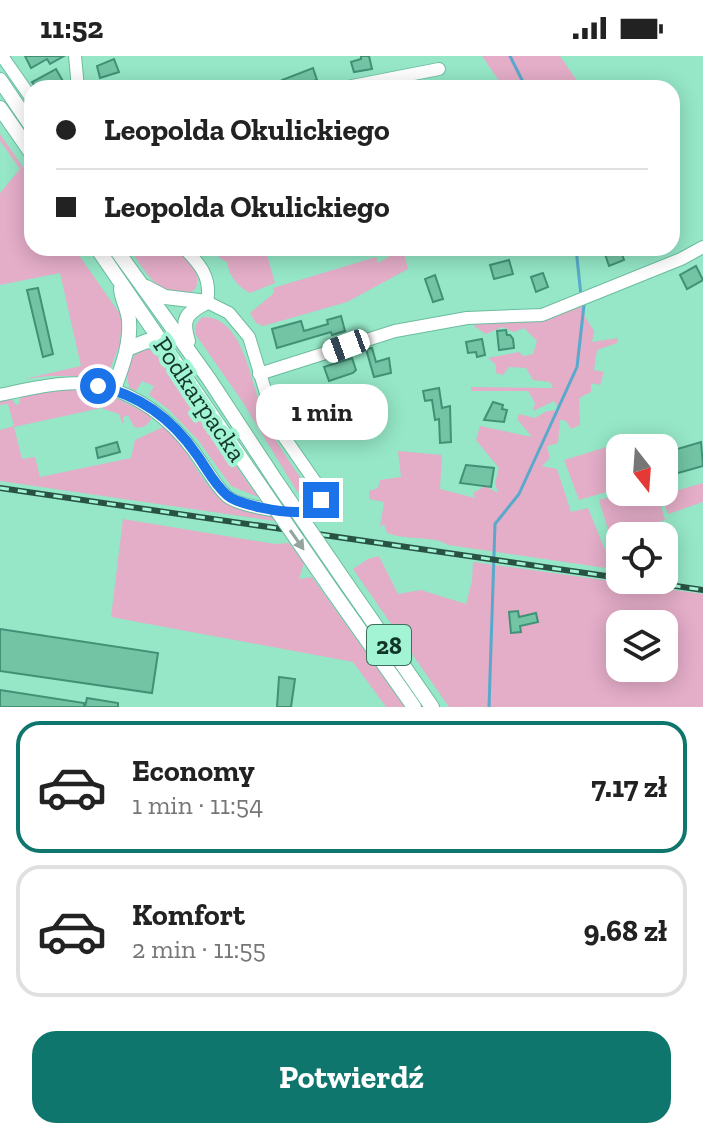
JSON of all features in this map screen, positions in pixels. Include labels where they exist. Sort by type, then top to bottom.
[{"type":"main road","points":[[0,80],[24,115]]},
{"type":"main road","points":[[0,108],[24,142]]},
{"type":"main road","name":"Podkarpacka","points":[[103,256],[414,707]]},
{"type":"main road","name":"Podkarpacka","points":[[121,256],[432,707]]},
{"type":"main road","points":[[114,389],[127,349],[129,320],[120,281]]},
{"type":"main road","points":[[143,286],[165,297],[207,302]]},
{"type":"main road","points":[[193,357],[183,327],[193,309],[207,302]]},
{"type":"main road","points":[[127,349],[147,341],[163,343]]},
{"type":"street","points":[[2,56],[24,88]]},
{"type":"street","points":[[75,56],[77,80]]},
{"type":"street","points":[[383,80],[439,69]]},
{"type":"street","points":[[259,374],[395,331],[467,318],[542,315],[681,259],[703,247]]},
{"type":"street","points":[[0,395],[63,384],[114,389],[150,406],[175,427],[229,498],[254,506],[300,512],[317,507],[321,500],[316,483],[282,434],[259,374],[249,337],[229,313],[207,302],[206,275],[193,256]]},
{"type":"shaded area","points":[[482,56],[560,56],[576,80],[498,80]]},
{"type":"shaded area","points":[[0,134],[24,168],[24,256],[80,256],[122,317],[120,344],[107,376],[24,379],[81,366],[60,273],[0,285],[0,193],[20,169],[0,141]]},
{"type":"shaded area","points":[[135,256],[183,256],[195,270],[196,288],[186,295],[176,295],[166,292]]},
{"type":"shaded area","points":[[267,256],[275,283],[250,293],[232,276],[227,262],[218,257]]},
{"type":"shaded area","points":[[390,256],[405,256],[408,269],[347,302],[263,326],[256,323],[250,313],[274,293],[273,288],[376,257],[378,263]]},
{"type":"shaded area","points":[[582,301],[585,317],[594,331],[592,342],[618,338],[617,343],[597,350],[594,370],[604,372],[600,385],[591,383],[591,392],[579,398],[580,425],[571,429],[566,421],[560,420],[558,443],[547,446],[550,458],[542,466],[557,469],[571,512],[588,508],[606,550],[606,568],[387,533],[384,524],[380,527],[384,502],[369,499],[369,491],[378,488],[380,480],[401,477],[398,451],[442,455],[440,489],[475,498],[473,493],[485,486],[498,493],[495,483],[499,468],[476,440],[480,426],[532,437],[517,419],[519,414],[535,418],[547,411],[560,410],[554,401],[533,411],[535,403],[528,391],[471,391],[471,387],[553,388],[550,382],[533,380],[526,368],[509,367],[503,375],[496,373],[496,365],[488,358],[519,352],[523,356],[533,354],[537,341],[524,328],[514,332],[502,327],[486,334],[474,326],[477,315],[539,310]]},
{"type":"shaded area","points":[[202,317],[217,320],[238,341],[266,421],[305,484],[298,493],[242,401],[196,335],[195,326]]},
{"type":"shaded area","points":[[142,348],[153,350],[258,497],[231,486],[198,440],[167,408],[149,395],[154,386],[142,381],[136,391],[130,388],[129,366]]},
{"type":"shaded area","points":[[75,389],[118,399],[150,415],[151,419],[144,426],[134,427],[128,415],[123,417],[122,423],[119,414],[101,408],[14,427],[22,459],[35,457],[40,477],[131,458],[135,440],[163,427],[182,447],[207,484],[226,503],[250,512],[270,514],[275,521],[0,481],[0,430],[14,426],[8,404],[0,405],[0,399],[10,397],[16,405],[21,395]]},
{"type":"shaded area","points":[[606,447],[606,492],[579,500],[564,460]]},
{"type":"shaded area","points":[[703,483],[703,502],[668,514],[665,506],[678,506],[678,490]]},
{"type":"shaded area","points":[[606,498],[606,506],[661,506],[665,520],[606,523],[599,500]]},
{"type":"shaded area","points":[[123,519],[275,544],[289,543],[304,563],[299,579],[312,577],[405,707],[386,707],[353,662],[111,617]]},
{"type":"shaded area","points":[[379,556],[398,594],[421,590],[466,604],[473,562],[606,581],[606,594],[678,594],[678,591],[703,594],[703,707],[449,707],[353,569]]},
{"type":"building","points":[[25,56],[64,56],[50,64],[47,59],[31,68]]},
{"type":"building","points":[[361,56],[369,56],[372,69],[354,72],[351,62],[361,59]]},
{"type":"building","points":[[114,59],[119,72],[100,78],[97,66]]},
{"type":"building","points":[[313,68],[317,80],[282,80]]},
{"type":"building","points":[[56,69],[62,80],[36,80]]},
{"type":"building","points":[[606,256],[623,256],[624,260],[609,266]]},
{"type":"building","points":[[509,260],[513,274],[494,279],[490,265]]},
{"type":"building","points":[[696,266],[703,280],[687,289],[680,275]]},
{"type":"building","points":[[543,273],[548,287],[536,292],[531,277]]},
{"type":"building","points":[[435,275],[443,299],[433,302],[425,279]]},
{"type":"building","points":[[38,288],[53,354],[43,357],[27,290]]},
{"type":"building","points":[[341,316],[345,331],[332,335],[331,332],[277,348],[272,329],[301,321],[304,331],[328,324],[327,320]]},
{"type":"building","points":[[506,330],[513,339],[514,348],[499,350],[497,331]]},
{"type":"building","points":[[482,339],[485,355],[477,357],[476,352],[468,353],[466,342]]},
{"type":"building","points":[[372,348],[376,362],[389,358],[391,373],[374,377],[366,349]]},
{"type":"building","points":[[352,358],[356,370],[353,373],[329,381],[324,367]]},
{"type":"building","points":[[439,388],[442,408],[450,406],[451,442],[440,443],[439,419],[435,420],[432,400],[425,401],[423,391]]},
{"type":"building","points":[[493,402],[507,410],[504,422],[484,420]]},
{"type":"building","points":[[117,442],[120,452],[98,458],[96,448]]},
{"type":"building","points":[[701,442],[703,466],[678,473],[678,449]]},
{"type":"building","points":[[466,465],[494,468],[491,487],[460,483]]},
{"type":"building","points":[[518,611],[519,617],[536,613],[538,622],[520,626],[521,632],[511,633],[509,612]]},
{"type":"building","points":[[0,629],[158,653],[152,693],[0,671]]},
{"type":"building","points":[[279,677],[295,679],[291,707],[277,707]]},
{"type":"building","points":[[0,690],[84,703],[84,707],[0,707]]},
{"type":"building","points":[[87,698],[118,703],[118,707],[85,707]]},
{"type":"waterway","points":[[510,56],[522,80]]},
{"type":"waterway","points":[[577,256],[581,296]]},
{"type":"waterway","points":[[489,707],[495,524],[519,494],[577,367],[584,305]]},
{"type":"railway","points":[[0,488],[606,576]]},
{"type":"railway","points":[[678,586],[703,590]]},
{"type":"route","points":[[98,386],[114,389],[150,406],[184,436],[229,498],[254,506],[300,512],[317,507],[321,500]]}]
